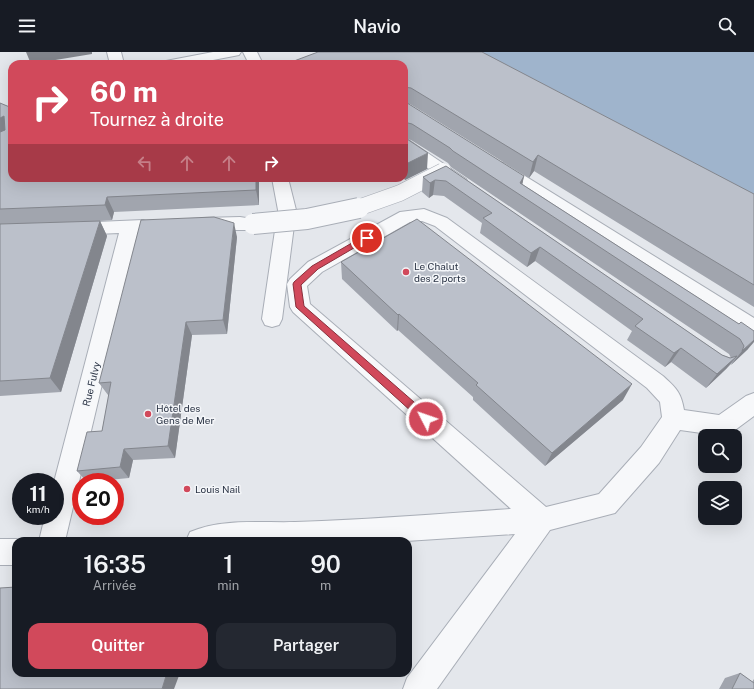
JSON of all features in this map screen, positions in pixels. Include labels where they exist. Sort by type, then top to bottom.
[{"type":"street","points":[[192,60],[234,52]]},
{"type":"street","points":[[408,147],[476,194]]},
{"type":"street","points":[[485,159],[754,328]]},
{"type":"street","points":[[185,225],[293,222],[325,217],[394,196],[444,171]]},
{"type":"street","points":[[272,319],[287,210],[281,182]]},
{"type":"street","points":[[228,537],[243,535],[295,535],[542,520],[606,504],[650,455],[674,419],[671,398],[656,382],[441,222],[424,215],[406,216],[315,268],[297,284],[300,307],[542,520]]},
{"type":"street","points":[[53,230],[161,225]]},
{"type":"street","name":"Rue Fulvy","points":[[53,537],[130,226]]},
{"type":"street","points":[[674,419],[723,426],[754,403]]},
{"type":"street","points":[[418,689],[542,520]]},
{"type":"street","points":[[0,552],[12,552]]},
{"type":"water","points":[[478,52],[754,52],[754,196]]},
{"type":"building","points":[[318,52],[482,52],[754,194],[754,285],[538,155],[533,162],[408,88],[408,60],[297,60]]},
{"type":"building","points":[[0,103],[8,106],[8,182],[256,182],[256,190],[107,197],[105,205],[0,209],[0,132],[5,130],[4,116],[0,118]]},
{"type":"building","points":[[408,104],[524,176],[520,183],[739,324],[741,322],[754,331],[754,340],[742,351],[744,346],[740,339],[412,124],[408,123]]},
{"type":"building","points":[[408,140],[428,153],[408,163]]},
{"type":"building","points":[[446,166],[722,355],[730,358],[737,356],[717,374],[681,348],[674,353],[635,326],[643,319],[540,247],[531,253],[483,218],[492,213],[446,181],[435,180],[430,183],[423,177]]},
{"type":"building","points":[[214,217],[234,223],[223,320],[186,322],[168,446],[124,449],[120,467],[77,471],[87,432],[102,431],[111,382],[99,383],[141,220]]},
{"type":"building","points":[[417,219],[632,384],[552,453],[476,385],[478,383],[399,314],[398,315],[341,262]]},
{"type":"building","points":[[100,221],[50,378],[0,381],[0,224]]},
{"type":"building","points":[[12,587],[12,677],[166,677],[162,689],[0,689],[0,588]]},
{"type":"building","points":[[740,673],[754,683],[754,689],[732,689]]},
{"type":"place","name":"Le Chalut des 2 ports","points":[[406,272]]},
{"type":"place","name":"Hôtel des Gens de Mer","points":[[148,414]]},
{"type":"place","name":"Louis Nail","points":[[187,489]]},
{"type":"route","points":[[367,238],[315,268],[297,284],[300,307],[426,419]]}]
